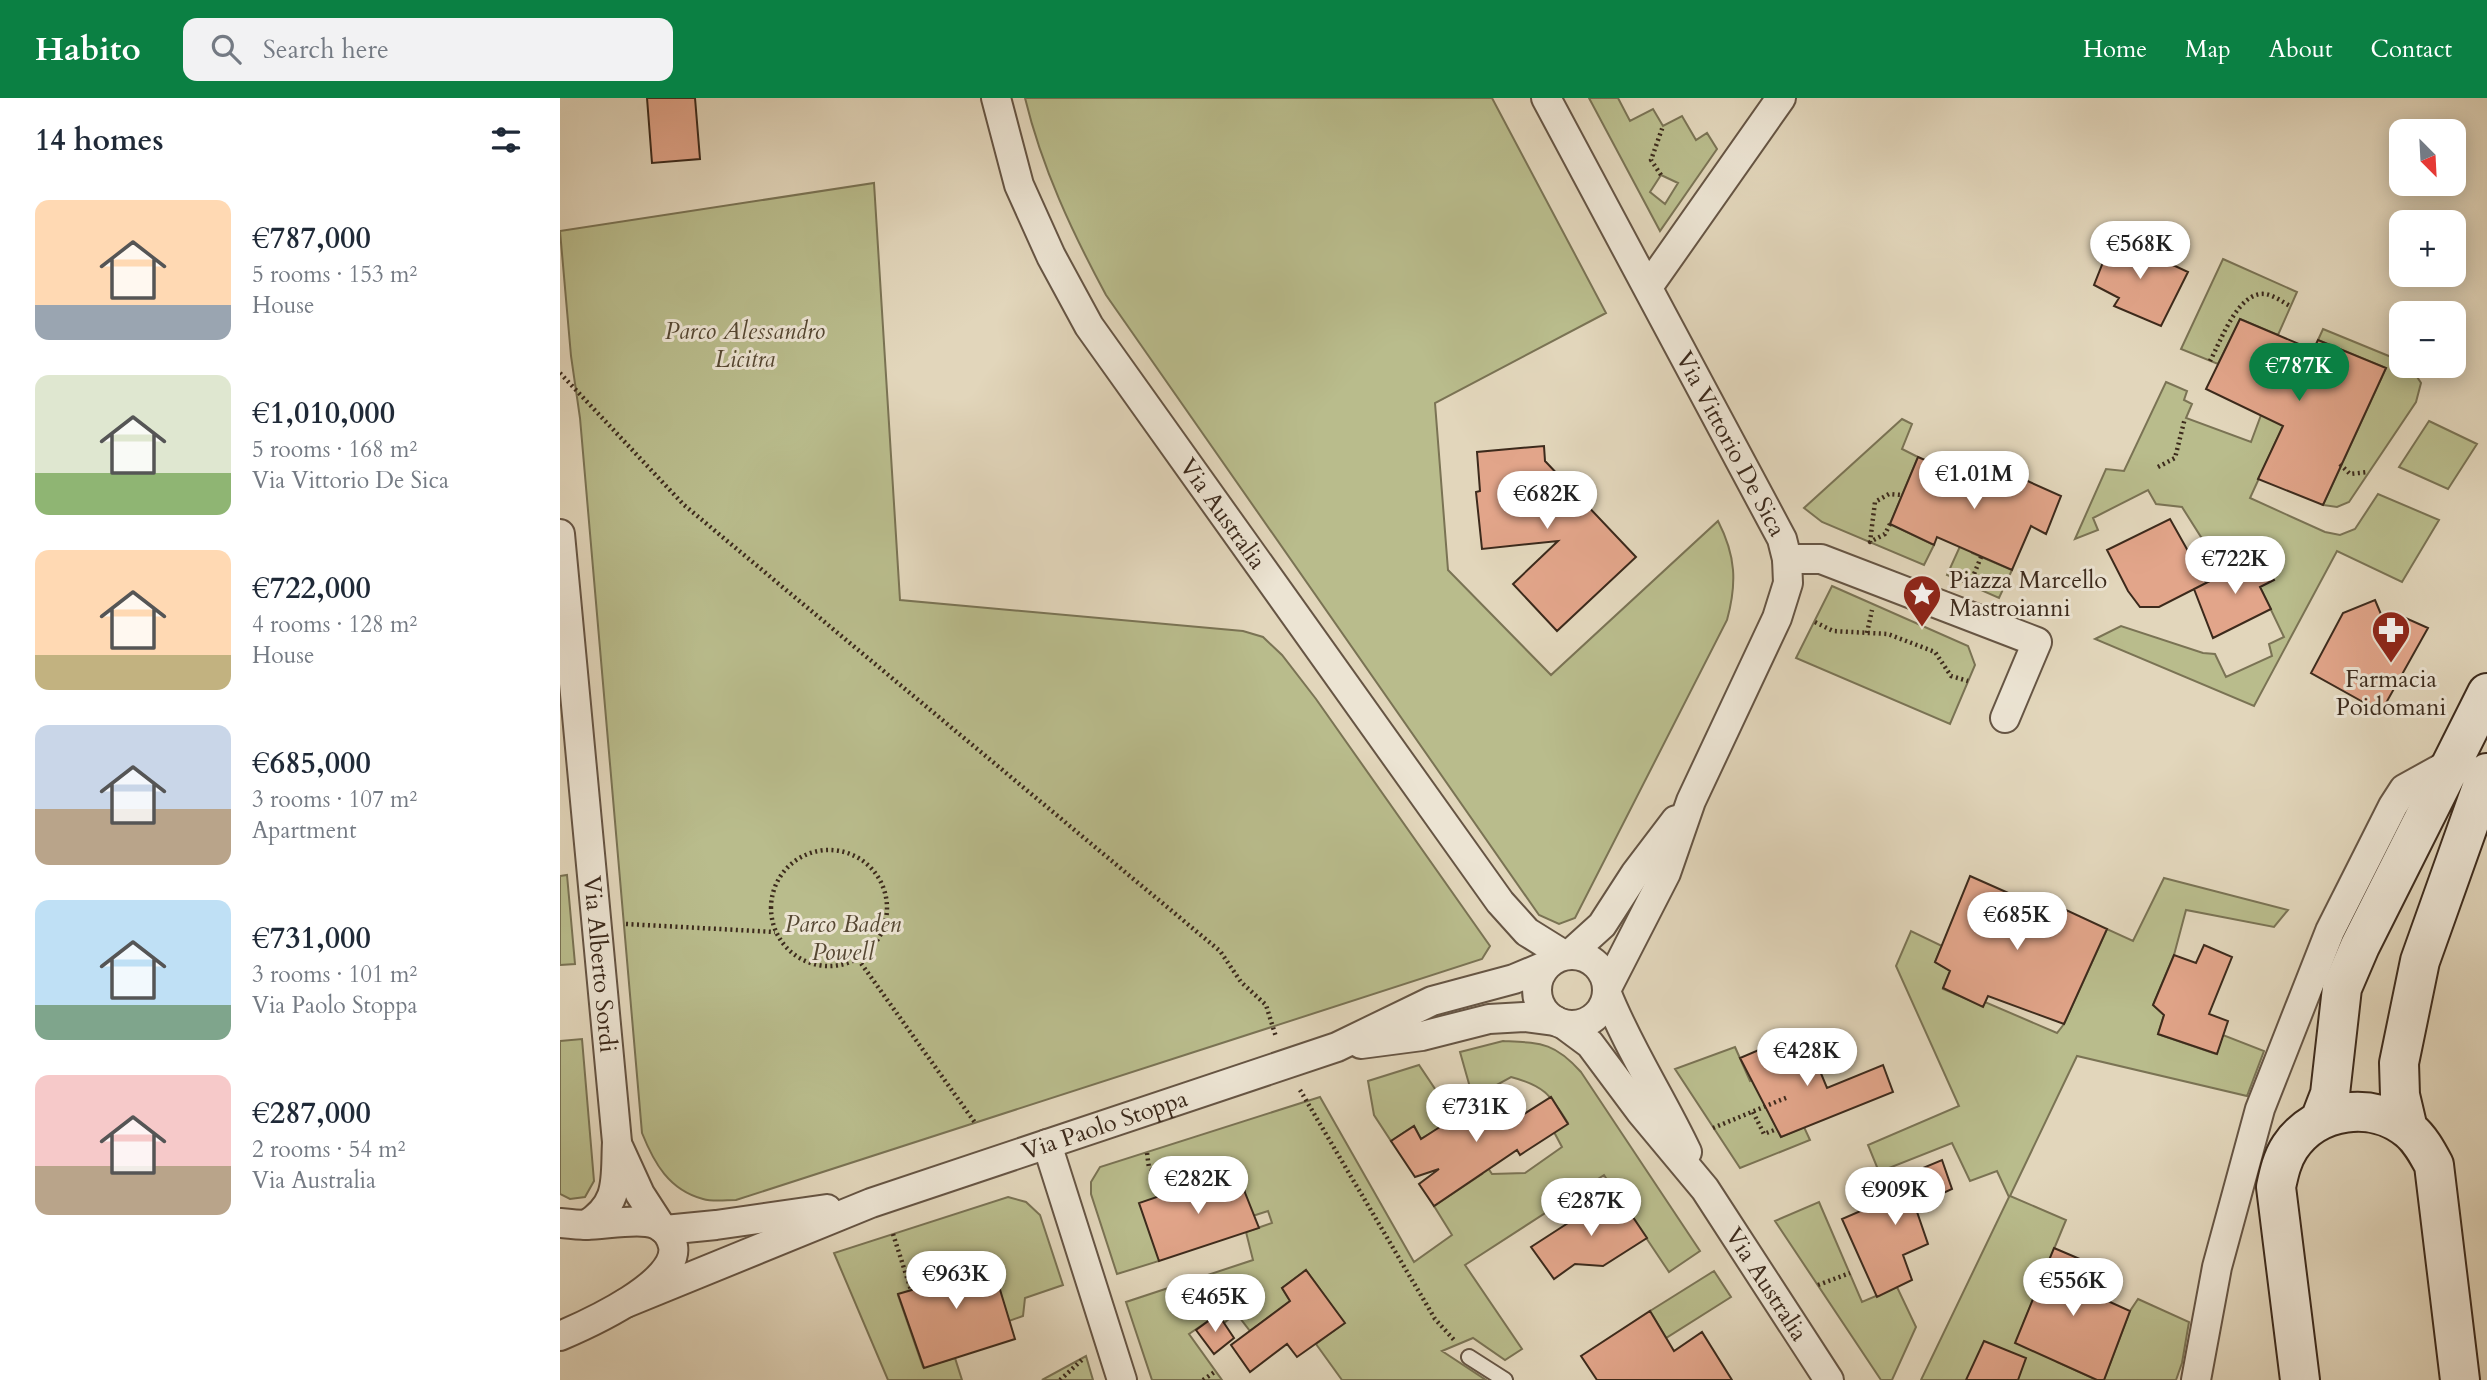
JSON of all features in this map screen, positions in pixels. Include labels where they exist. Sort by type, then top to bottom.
[{"type":"main road","points":[[2408,1129],[2400,1095],[2399,1063],[2420,961],[2487,693]]},
{"type":"main road","points":[[2320,1120],[2330,1094],[2342,988],[2360,946],[2469,768]]},
{"type":"main road","points":[[2300,1380],[2276,1187],[2281,1165],[2291,1146],[2320,1120],[2346,1112],[2368,1112],[2389,1118],[2408,1129],[2423,1145],[2434,1165],[2460,1380]]},
{"type":"street","name":"Via Australia","points":[[996,98],[1019,185],[1051,256],[1089,326],[1500,902],[1527,932],[1549,967]]},
{"type":"street","name":"Via Vittorio De Sica","points":[[1546,98],[1782,539],[1787,559],[1788,583],[1777,618],[1691,802]]},
{"type":"street","points":[[1648,287],[1781,98]]},
{"type":"street","name":"Via Alberto Sordi","points":[[560,534],[617,1142],[614,1190],[608,1207],[573,1224]]},
{"type":"street","points":[[1787,559],[1821,559],[2036,642],[2005,718]]},
{"type":"street","points":[[2196,1380],[2217,1267],[2260,1109],[2330,931],[2404,789],[2469,768]]},
{"type":"street","points":[[1691,802],[1635,874],[1602,925],[1549,967],[1538,1001],[1545,1013],[1590,1044],[1640,1111],[1705,1189]]},
{"type":"street","points":[[1337,1047],[1422,1036],[1489,1019],[1524,1017],[1560,1023],[1587,1022],[1597,1015],[1604,1005],[1607,991],[1666,873],[1691,802]]},
{"type":"street","points":[[1337,1047],[1432,1001],[1583,956],[1595,963],[1604,975],[1616,1016],[1663,1101],[1705,1189]]},
{"type":"street","name":"Via Paolo Stoppa","points":[[626,1303],[871,1203],[1337,1047]]},
{"type":"street","name":"Via Alberto Sordi","points":[[617,1142],[640,1194],[663,1229]]},
{"type":"street","points":[[1048,1144],[1122,1380]]},
{"type":"street","name":"Via Australia","points":[[1705,1189],[1829,1380]]},
{"type":"street","name":"Via Paolo Stoppa","points":[[573,1224],[645,1223],[663,1229],[716,1226],[871,1203]]},
{"type":"street","points":[[560,1346],[626,1303],[667,1270],[674,1250],[663,1229]]},
{"type":"street","points":[[560,1336],[598,1320]]},
{"type":"lane","points":[[1469,1357],[1505,1380]]},
{"type":"path","points":[[1661,175],[1651,160],[1663,126]]},
{"type":"path","points":[[2210,361],[2241,303],[2253,295],[2266,294],[2290,306]]},
{"type":"path","points":[[560,373],[684,505],[1220,951],[1241,982],[1266,1005],[1285,1064],[1435,1319],[1469,1357]]},
{"type":"path","points":[[2158,467],[2175,458],[2186,418]]},
{"type":"path","points":[[2340,464],[2350,474],[2368,472]]},
{"type":"path","points":[[1890,524],[1885,534],[1870,542],[1875,502],[1889,494],[1902,495]]},
{"type":"path","points":[[1970,585],[1981,557]]},
{"type":"path","points":[[1867,633],[1873,604]]},
{"type":"path","points":[[1815,622],[1833,631],[1888,634],[1935,652],[1951,676],[1968,681]]},
{"type":"path","points":[[824,849],[845,851],[866,862],[879,877],[887,896],[888,911],[883,931],[874,946],[858,959],[839,966],[819,966],[800,959],[775,932],[770,906],[775,886],[784,870],[801,857],[824,849]]},
{"type":"path","points":[[624,924],[775,932]]},
{"type":"path","points":[[858,959],[976,1124]]},
{"type":"path","points":[[1713,1128],[1788,1097]]},
{"type":"path","points":[[1753,1112],[1763,1134],[1777,1129]]},
{"type":"path","points":[[1147,1153],[1149,1168],[1161,1175],[1179,1176],[1185,1188]]},
{"type":"path","points":[[893,1234],[911,1290]]},
{"type":"path","points":[[1818,1285],[1850,1273]]},
{"type":"path","points":[[1060,1380],[1086,1356]]},
{"type":"path","points":[[1203,1380],[1216,1371]]},
{"type":"green space","points":[[1025,98],[1492,98],[1606,313],[1435,403],[1448,570],[1551,675],[1718,521],[1728,546],[1733,570],[1727,620],[1575,918],[1559,924],[1539,915],[1106,295],[1059,199]]},
{"type":"green space","points":[[1589,98],[1618,98],[1630,121],[1653,109],[1663,126],[1682,116],[1696,140],[1707,133],[1717,149],[1660,231]],"holes":[[[1661,175],[1678,183],[1665,204],[1650,192]]]},
{"type":"green space","points":[[874,183],[900,600],[1243,631],[1263,637],[1282,655],[1316,699],[1490,946],[1482,959],[736,1200],[707,1200],[681,1189],[664,1174],[642,1133],[580,418],[571,356],[560,231]]},
{"type":"green space","points":[[2223,259],[2297,292],[2278,335],[2240,319],[2218,364],[2181,349]]},
{"type":"green space","points":[[2323,329],[2389,356],[2389,378],[2418,378],[2421,383],[2416,402],[2349,502],[2337,507],[2323,505],[2386,368],[2318,340]]},
{"type":"green space","points":[[2166,382],[2187,391],[2184,400],[2192,404],[2186,418],[2251,442],[2264,407],[2287,417],[2250,498],[2325,532],[2340,535],[2355,529],[2378,494],[2439,520],[2402,582],[2337,551],[2254,706],[2095,639],[2121,626],[2203,653],[2215,654],[2226,677],[2272,656],[2269,644],[2284,637],[2260,587],[2273,579],[2261,556],[2206,583],[2198,569],[2206,545],[2182,507],[2156,504],[2148,490],[2093,518],[2098,530],[2075,539],[2106,469],[2124,471]]},
{"type":"green space","points":[[1902,419],[1912,424],[1902,449],[1918,457],[1890,524],[1934,545],[1924,565],[1822,522],[1804,508]]},
{"type":"green space","points":[[2429,421],[2477,444],[2448,489],[2399,467]]},
{"type":"green space","points":[[1966,533],[1972,553],[2012,570],[1999,598],[1947,575]]},
{"type":"green space","points":[[1832,586],[1968,646],[1975,665],[1950,724],[1796,658]]},
{"type":"green space","points":[[567,875],[575,964],[560,965],[560,876]]},
{"type":"green space","points":[[2164,878],[2288,910],[2274,927],[2186,910],[2174,955],[2153,1005],[2164,1015],[2158,1034],[2216,1054],[2223,1035],[2264,1051],[2247,1096],[2077,1056],[2010,1196],[2066,1220],[2023,1324],[2057,1362],[2097,1380],[1921,1380],[2009,1197],[1997,1171],[1970,1181],[1952,1143],[1879,1172],[1868,1145],[1959,1106],[1896,966],[1911,931],[1942,946],[1935,962],[1950,971],[1943,989],[1983,1006],[1985,1002],[2057,1033],[2064,1024],[2107,929],[2133,941]]},
{"type":"green space","points":[[582,1039],[594,1181],[585,1197],[570,1199],[560,1194],[560,1041]]},
{"type":"green space","points":[[1503,1041],[1546,1046],[1563,1055],[1581,1072],[1700,1251],[1669,1272],[1604,1175],[1465,1265],[1522,1349],[1505,1360],[1473,1338],[1442,1351],[1486,1380],[1342,1380],[1316,1344],[1344,1323],[1306,1270],[1282,1288],[1290,1301],[1250,1331],[1236,1313],[1224,1323],[1217,1315],[1189,1334],[1222,1380],[1152,1380],[1126,1302],[1253,1260],[1246,1232],[1272,1223],[1268,1211],[1243,1219],[1245,1191],[1236,1171],[1159,1261],[1117,1274],[1091,1194],[1091,1182],[1100,1167],[1320,1097],[1414,1262],[1452,1235],[1434,1206],[1482,1174],[1446,1124],[1421,1139],[1414,1126],[1391,1141],[1374,1115],[1368,1081],[1419,1065],[1492,1174],[1525,1173],[1562,1147],[1554,1132],[1568,1123],[1546,1093],[1532,1084],[1511,1077],[1473,1098],[1460,1052]]},
{"type":"green space","points":[[1735,1047],[1750,1081],[1778,1072],[1770,1115],[1781,1137],[1804,1127],[1810,1140],[1740,1168],[1675,1069]]},
{"type":"green space","points":[[1008,1197],[1026,1202],[1040,1215],[1063,1285],[1025,1298],[1023,1316],[1009,1321],[990,1260],[957,1270],[952,1257],[915,1269],[921,1287],[898,1295],[923,1367],[955,1358],[962,1380],[888,1380],[834,1253]]},
{"type":"green space","points":[[1819,1202],[1862,1302],[1897,1287],[1916,1327],[1892,1380],[1881,1380],[1775,1221]]},
{"type":"green space","points":[[1714,1271],[1731,1297],[1666,1338],[1650,1311]]},
{"type":"green space","points":[[2138,1299],[2189,1322],[2182,1363],[2176,1380],[2104,1380],[2130,1311]]},
{"type":"green space","points":[[1086,1356],[1093,1380],[1042,1380]]},
{"type":"building","points":[[647,98],[695,98],[700,159],[652,163]]},
{"type":"building","points":[[2113,237],[2188,272],[2161,326],[2114,306],[2119,298],[2094,285]]},
{"type":"building","points":[[2240,319],[2313,350],[2318,340],[2386,368],[2323,505],[2258,479],[2283,426],[2206,389]]},
{"type":"building","points":[[1544,446],[1545,461],[1636,557],[1557,631],[1513,584],[1558,541],[1482,549],[1476,492],[1480,491],[1477,452]]},
{"type":"building","points":[[1918,457],[1987,487],[1996,467],[2061,496],[2046,534],[2031,526],[2012,570],[1937,537],[1934,545],[1890,524]]},
{"type":"building","points":[[2170,519],[2206,583],[2159,607],[2140,607],[2128,591],[2107,550]]},
{"type":"building","points":[[2261,555],[2274,580],[2260,587],[2271,609],[2213,638],[2194,589]]},
{"type":"building","points":[[2375,600],[2383,619],[2399,615],[2428,628],[2381,712],[2311,673],[2343,613]]},
{"type":"building","points":[[1970,876],[2060,916],[2064,909],[2107,929],[2064,1024],[1988,996],[1983,1007],[1943,988],[1950,971],[1935,962]]},
{"type":"building","points":[[2204,945],[2232,957],[2209,1014],[2228,1021],[2217,1054],[2158,1034],[2164,1015],[2153,1005],[2174,955],[2196,963]]},
{"type":"building","points":[[1808,1042],[1827,1088],[1883,1065],[1893,1092],[1781,1137],[1740,1058],[1775,1043],[1779,1055]]},
{"type":"building","points":[[1508,1092],[1524,1114],[1551,1097],[1568,1124],[1520,1155],[1517,1150],[1434,1206],[1419,1184],[1439,1169],[1415,1177],[1391,1141],[1414,1126],[1421,1139],[1446,1123],[1450,1129]]},
{"type":"building","points":[[1942,1160],[1952,1189],[1915,1206],[1928,1244],[1903,1255],[1912,1280],[1877,1297],[1842,1219],[1893,1197],[1887,1183]]},
{"type":"building","points":[[1236,1170],[1259,1228],[1159,1261],[1139,1203]]},
{"type":"building","points":[[1616,1192],[1647,1238],[1603,1266],[1575,1264],[1554,1279],[1531,1247]]},
{"type":"building","points":[[2054,1248],[2101,1268],[2090,1293],[2130,1311],[2104,1380],[2097,1380],[2015,1343]]},
{"type":"building","points":[[952,1257],[957,1270],[991,1260],[1015,1339],[924,1368],[898,1294],[922,1287],[915,1270]]},
{"type":"building","points":[[1306,1270],[1345,1323],[1297,1357],[1287,1344],[1250,1372],[1231,1345],[1290,1301],[1282,1288]]},
{"type":"building","points":[[1650,1311],[1674,1351],[1702,1332],[1732,1380],[1597,1380],[1581,1356]]},
{"type":"building","points":[[1218,1314],[1234,1338],[1214,1354],[1196,1330]]},
{"type":"building","points":[[1984,1341],[2026,1358],[2018,1380],[1966,1380]]},
{"type":"place","name":"Piazza Marcello Mastroianni","points":[[1922,628]]},
{"type":"place","name":"Farmacia Poidomani","points":[[2391,664]]},
{"type":"park label","name":"Parco Alessandro Licitra","points":[[745,345]]},
{"type":"park label","name":"Parco Baden Powell","points":[[843,938]]}]
